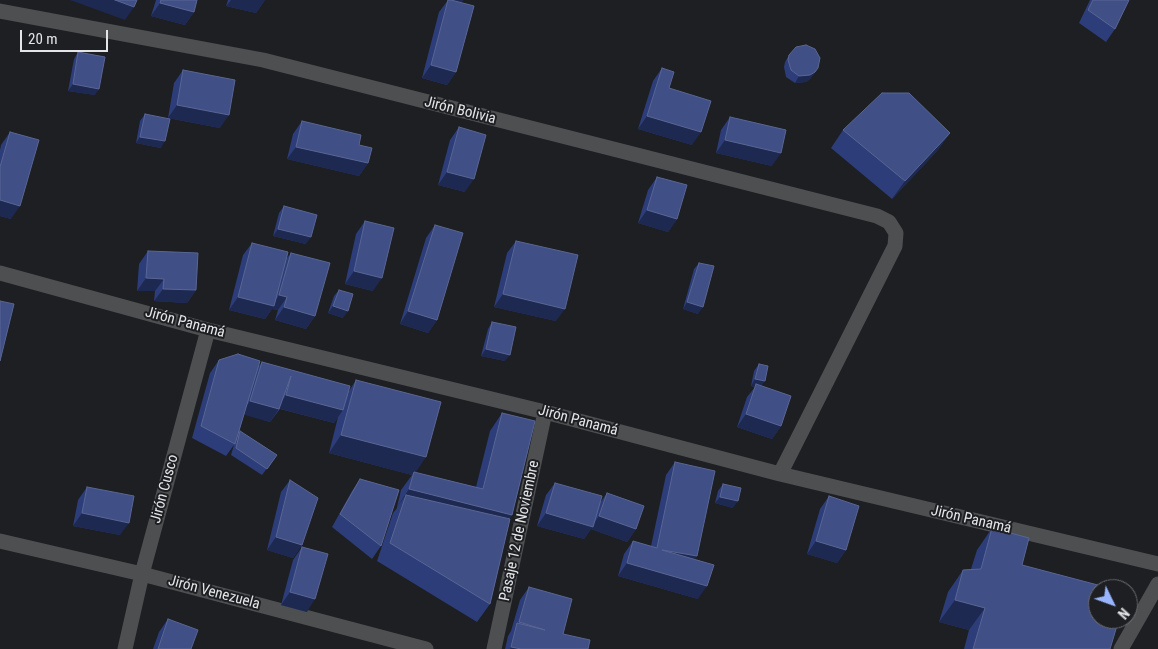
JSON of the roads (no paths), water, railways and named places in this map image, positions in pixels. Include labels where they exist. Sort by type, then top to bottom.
[{"type":"street","name":"Jirón Bolivia","points":[[0,11],[263,60],[877,216],[889,222],[896,233],[895,246],[780,474]]},
{"type":"street","name":"Jirón Panamá","points":[[0,273],[208,330],[545,412],[780,474],[1158,564]]},
{"type":"street","name":"Jirón Cusco","points":[[125,649],[142,574],[208,330]]},
{"type":"street","name":"Pasaje 12 de Noviembre","points":[[494,649],[545,412]]},
{"type":"street","name":"Jirón Venezuela","points":[[0,541],[142,574],[426,649]]},
{"type":"street","points":[[1121,649],[1158,584]]}]
